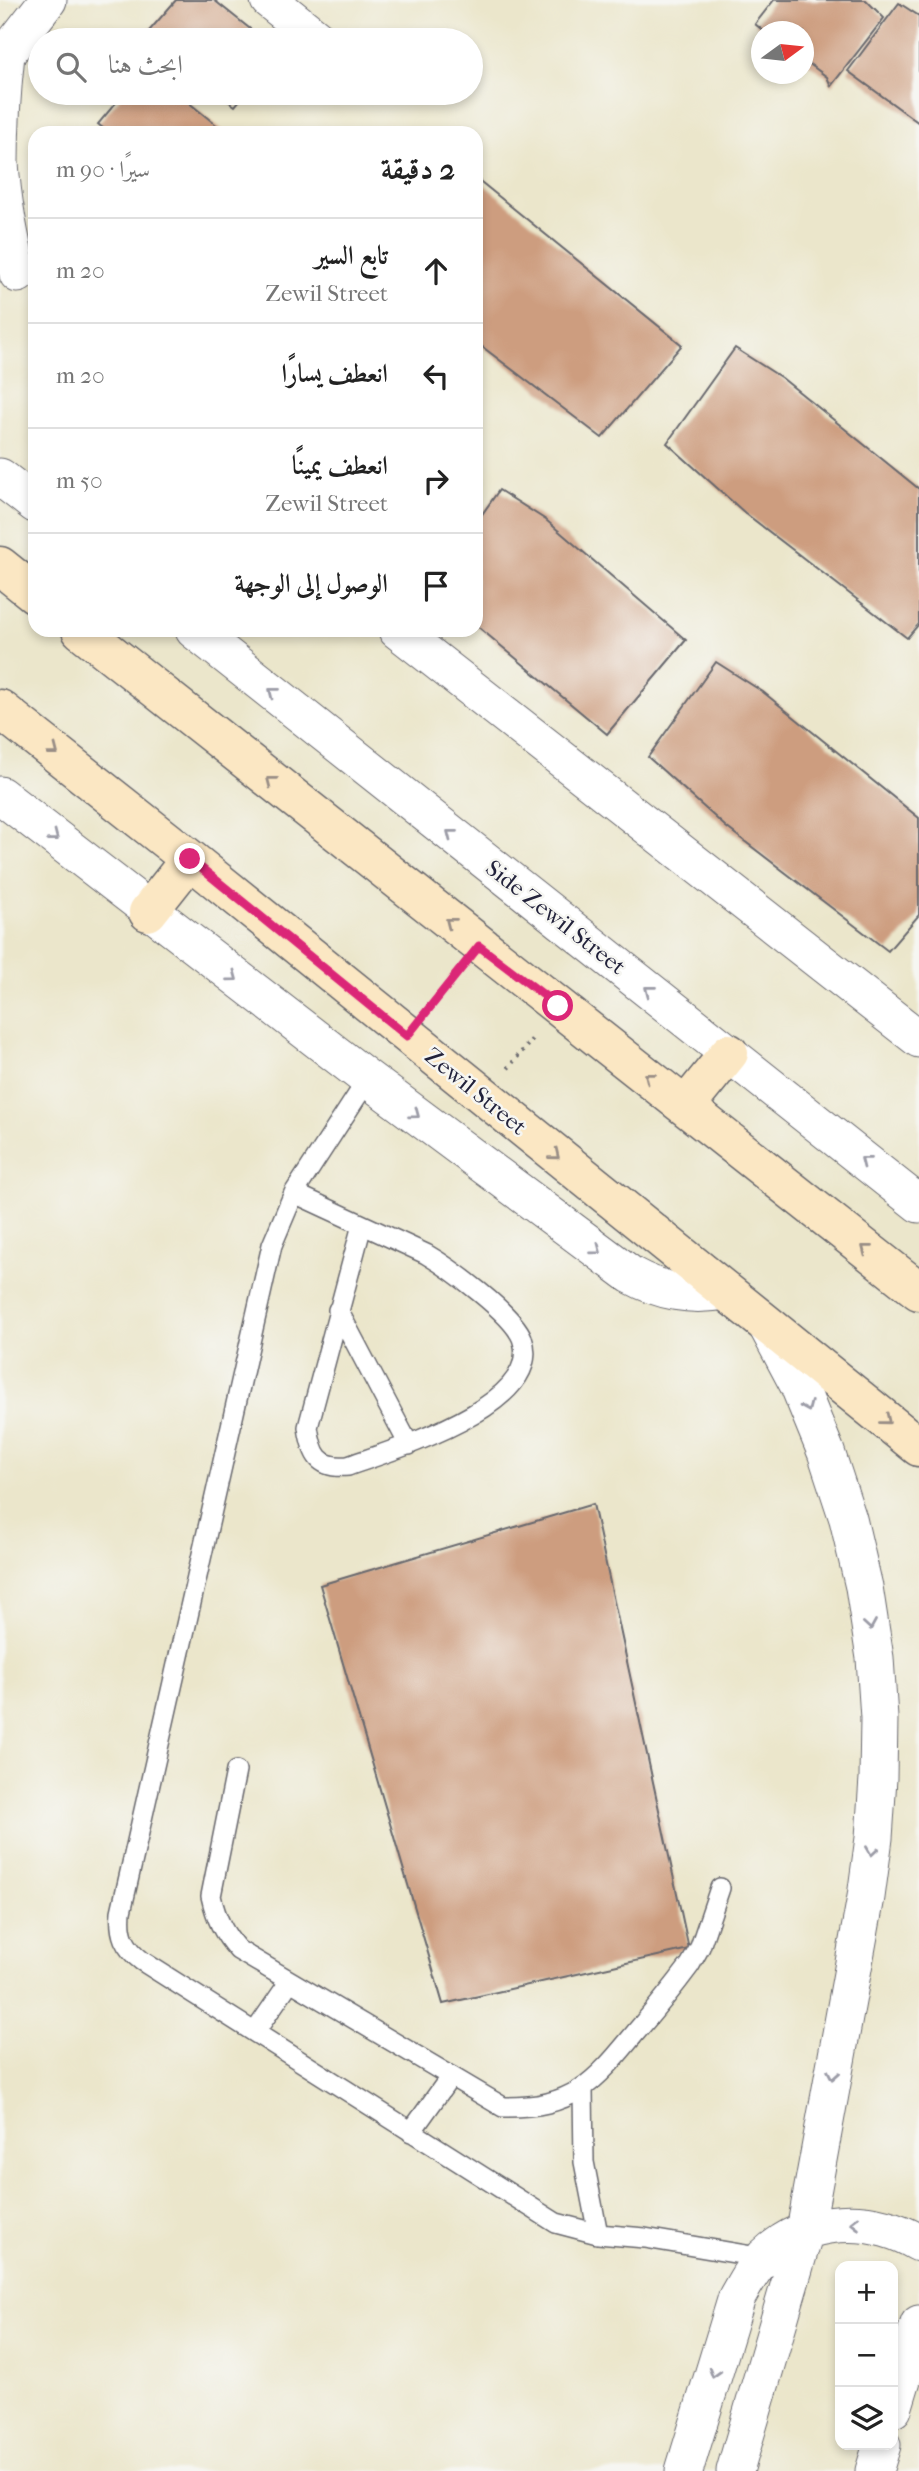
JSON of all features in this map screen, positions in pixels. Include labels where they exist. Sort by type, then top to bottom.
[{"type":"main road","points":[[0,566],[28,588]]},
{"type":"main road","points":[[90,637],[919,1291]]},
{"type":"main road","name":"Zewil Street","points":[[0,709],[919,1447]]},
{"type":"main road","points":[[148,912],[190,859]]},
{"type":"main road","points":[[686,1106],[729,1054]]},
{"type":"street","points":[[18,274],[3,214],[0,161],[3,58],[48,0]]},
{"type":"street","points":[[270,0],[304,28]]},
{"type":"street","points":[[0,477],[28,499]]},
{"type":"street","name":"Side Zewil Street","points":[[203,637],[918,1203]]},
{"type":"street","points":[[406,637],[919,1039]]},
{"type":"street","points":[[0,795],[148,912],[631,1275],[668,1291],[687,1294],[725,1291]]},
{"type":"street","points":[[735,2471],[805,2231],[867,1885],[874,1838],[878,1778],[875,1658],[864,1587],[848,1519],[799,1386],[765,1324]]},
{"type":"street","points":[[684,2471],[737,2297],[764,2258],[783,2242],[825,2225],[865,2223],[895,2231],[919,2243]]},
{"type":"street","points":[[898,2392],[919,2323]]},
{"type":"street","points":[[874,2471],[880,2450]]},
{"type":"lane","points":[[368,1079],[294,1193],[272,1245],[121,1912],[122,1940],[131,1952],[556,2224],[598,2234],[645,2238],[764,2258]]},
{"type":"lane","points":[[294,1193],[426,1254],[461,1276],[513,1324],[522,1337],[524,1350],[524,1363],[518,1378],[481,1410],[436,1435],[348,1466],[332,1468],[320,1460],[311,1444],[308,1427],[362,1225]]},
{"type":"lane","points":[[338,1310],[409,1445]]},
{"type":"lane","points":[[236,1771],[211,1896],[215,1916],[224,1934],[238,1950],[503,2107],[530,2108],[557,2101],[583,2089],[604,2072],[691,1965],[720,1888]]},
{"type":"lane","points":[[255,2032],[290,1981]]},
{"type":"lane","points":[[411,2132],[451,2076]]},
{"type":"lane","points":[[583,2089],[584,2162],[598,2234]]},
{"type":"path","points":[[407,1036],[479,946]]},
{"type":"path","points":[[484,1097],[558,1006]]},
{"type":"building","points":[[176,0],[214,0],[249,28],[152,28]]},
{"type":"building","points":[[774,0],[866,0],[884,18],[831,86],[827,77],[814,67],[814,21],[757,21]]},
{"type":"building","points":[[899,3],[919,16],[919,123],[848,71]]},
{"type":"building","points":[[114,105],[192,105],[217,126],[100,126],[98,124]]},
{"type":"building","points":[[483,184],[682,345],[602,438],[483,347]]},
{"type":"building","points":[[735,348],[782,378],[919,489],[919,624],[907,638],[745,513],[667,443]]},
{"type":"building","points":[[499,490],[546,520],[686,640],[607,734],[483,631],[483,513]]},
{"type":"building","points":[[716,662],[763,692],[919,818],[919,915],[888,951],[726,827],[648,757]]},
{"type":"building","points":[[593,1504],[689,1949],[443,2004],[320,1585]]},
{"type":"route","points":[[190,859],[407,1036],[479,946],[558,1006]]}]
